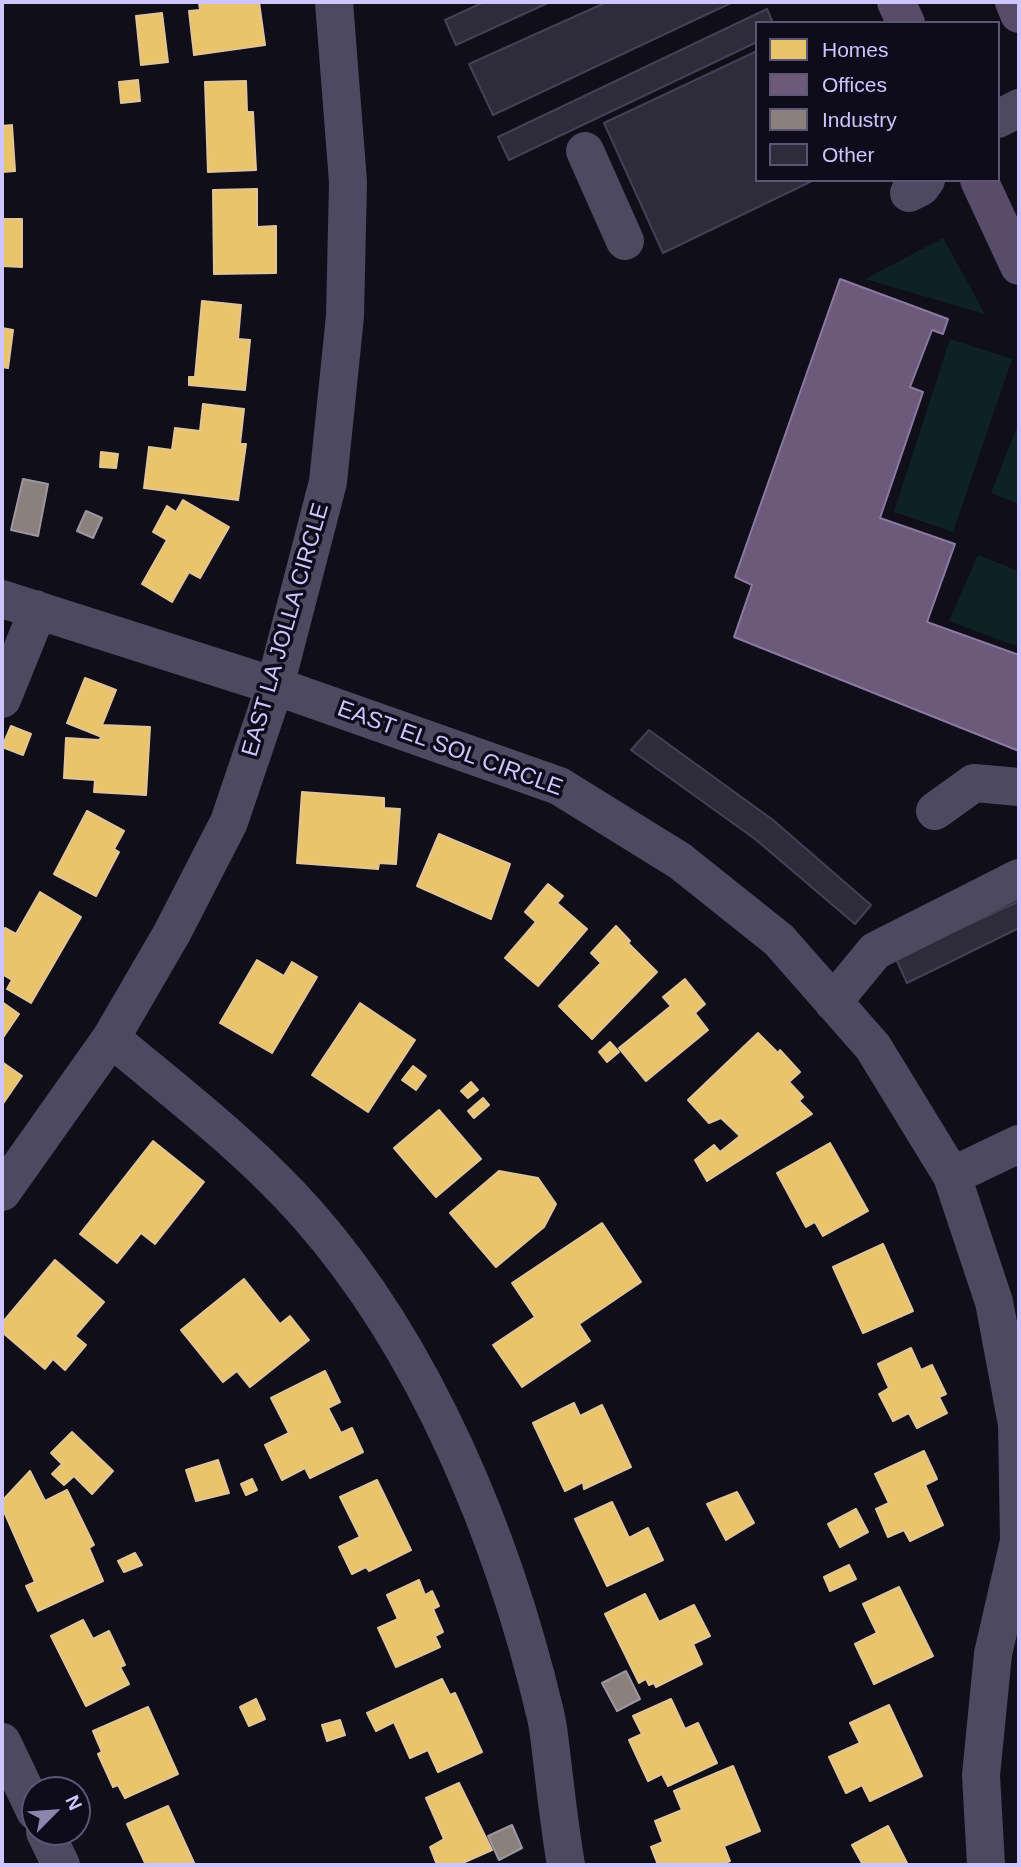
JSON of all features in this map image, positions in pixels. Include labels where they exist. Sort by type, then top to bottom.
[{"type":"main road","points":[[896,2],[905,21]]},
{"type":"main road","points":[[1014,2],[1019,13]]},
{"type":"main road","points":[[980,182],[1019,266]]},
{"type":"street","name":"EAST LA JOLLA CIRCLE","points":[[2,1192],[111,1038],[172,933],[229,822],[275,686],[328,482],[345,316],[348,182],[334,2]]},
{"type":"street","points":[[1000,118],[1019,108]]},
{"type":"street","points":[[584,151],[625,241]]},
{"type":"street","name":"EAST EL SOL CIRCLE","points":[[18,604],[275,686],[559,786],[680,860],[779,940],[873,1047],[952,1176],[994,1302],[1017,1424],[1018,1541],[993,1654],[981,1775],[986,1865]]},
{"type":"street","points":[[2,699],[32,625],[18,604]]},
{"type":"street","points":[[935,811],[974,783],[1019,787]]},
{"type":"street","points":[[833,1002],[875,951],[1018,879]]},
{"type":"street","points":[[111,1038],[230,1137],[308,1215],[365,1288],[416,1373],[463,1462],[511,1590],[546,1716],[566,1865]]},
{"type":"street","points":[[952,1176],[1019,1144]]},
{"type":"street","points":[[2,1742],[21,1782]]},
{"type":"street","points":[[52,1846],[61,1865]]},
{"type":"green space","points":[[943,238],[985,314],[865,279]]},
{"type":"green space","points":[[950,339],[1012,359],[953,532],[894,512]]},
{"type":"green space","points":[[1019,422],[1019,504],[991,493]]},
{"type":"green space","points":[[978,555],[1019,571],[1019,647],[949,621]]},
{"type":"building: Homes","points":[[199,2],[259,2],[265,45],[194,55],[189,11],[200,10]]},
{"type":"building: Homes","points":[[162,13],[168,62],[141,65],[136,16]]},
{"type":"building: Homes","points":[[138,80],[140,101],[121,103],[119,82]]},
{"type":"building: Homes","points":[[246,81],[247,112],[253,112],[256,170],[208,172],[205,82]]},
{"type":"building: Homes","points":[[12,125],[15,171],[2,172],[2,126]]},
{"type":"building: Homes","points":[[257,189],[257,227],[276,226],[276,273],[214,274],[213,190]]},
{"type":"building: Homes","points":[[2,219],[22,219],[22,267],[2,266]]},
{"type":"building: Homes","points":[[202,301],[241,305],[238,339],[250,340],[245,390],[189,385],[189,377],[195,377]]},
{"type":"building: Homes","points":[[2,328],[13,330],[8,368],[2,367]]},
{"type":"building: Homes","points":[[203,404],[244,409],[240,444],[246,444],[238,500],[144,488],[149,447],[172,450],[175,428],[200,431]]},
{"type":"building: Homes","points":[[101,452],[118,454],[116,468],[100,467]]},
{"type":"building: Homes","points":[[183,500],[229,527],[200,578],[189,572],[172,602],[142,584],[167,540],[153,532],[167,506],[176,512]]},
{"type":"building: Homes","points":[[85,678],[116,690],[102,725],[150,727],[146,795],[94,792],[95,780],[64,778],[66,738],[99,740],[102,737],[67,723]]},
{"type":"building: Homes","points":[[11,726],[31,734],[23,755],[2,747]]},
{"type":"building: Homes","points":[[302,792],[384,798],[384,808],[400,809],[396,864],[379,863],[378,869],[297,863]]},
{"type":"building: Homes","points":[[87,811],[124,831],[114,849],[119,852],[96,896],[54,874]]},
{"type":"building: Homes","points":[[439,834],[510,864],[491,919],[417,886]]},
{"type":"building: Homes","points":[[548,884],[563,896],[557,903],[587,929],[538,986],[505,958],[536,922],[525,912]]},
{"type":"building: Homes","points":[[40,892],[81,917],[31,1003],[7,989],[12,980],[2,974],[2,934],[5,928],[16,934]]},
{"type":"building: Homes","points":[[616,926],[630,941],[628,943],[657,972],[592,1039],[559,1006],[601,963],[591,953]]},
{"type":"building: Homes","points":[[257,960],[284,976],[292,962],[317,977],[272,1053],[220,1023]]},
{"type":"building: Homes","points":[[685,979],[705,1004],[695,1013],[708,1030],[646,1081],[619,1048],[671,1006],[663,997]]},
{"type":"building: Homes","points":[[2,1002],[19,1014],[2,1039]]},
{"type":"building: Homes","points":[[360,1003],[415,1040],[368,1112],[312,1075]]},
{"type":"building: Homes","points":[[758,1033],[778,1053],[780,1050],[800,1072],[789,1082],[803,1097],[799,1101],[812,1114],[707,1181],[695,1160],[714,1145],[720,1152],[740,1136],[721,1118],[709,1123],[688,1100]]},
{"type":"building: Homes","points":[[610,1042],[619,1052],[607,1062],[599,1052]]},
{"type":"building: Homes","points":[[2,1062],[22,1076],[2,1105]]},
{"type":"building: Homes","points":[[413,1066],[426,1076],[416,1090],[402,1080]]},
{"type":"building: Homes","points":[[471,1082],[478,1090],[468,1098],[461,1091]]},
{"type":"building: Homes","points":[[483,1098],[489,1105],[474,1118],[468,1111]]},
{"type":"building: Homes","points":[[439,1110],[481,1159],[436,1197],[394,1148]]},
{"type":"building: Homes","points":[[153,1141],[204,1182],[155,1244],[141,1233],[117,1263],[80,1234]]},
{"type":"building: Homes","points":[[830,1143],[868,1211],[823,1236],[815,1222],[806,1227],[777,1173]]},
{"type":"building: Homes","points":[[499,1171],[538,1178],[556,1204],[544,1227],[496,1267],[450,1213]]},
{"type":"building: Homes","points":[[602,1223],[641,1282],[579,1324],[590,1341],[522,1387],[493,1345],[535,1317],[512,1283]]},
{"type":"building: Homes","points":[[883,1244],[913,1311],[863,1333],[833,1267]]},
{"type":"building: Homes","points":[[55,1260],[104,1302],[75,1336],[86,1345],[65,1370],[53,1359],[45,1369],[2,1332],[2,1323]]},
{"type":"building: Homes","points":[[244,1279],[280,1324],[290,1316],[309,1340],[250,1387],[237,1371],[223,1382],[181,1330]]},
{"type":"building: Homes","points":[[911,1348],[921,1370],[932,1365],[946,1394],[939,1397],[947,1413],[917,1428],[909,1413],[893,1421],[879,1394],[889,1388],[878,1364]]},
{"type":"building: Homes","points":[[325,1371],[340,1402],[328,1408],[341,1433],[352,1428],[363,1452],[310,1478],[305,1468],[282,1480],[265,1445],[289,1433],[271,1398]]},
{"type":"building: Homes","points":[[574,1403],[580,1416],[602,1405],[631,1467],[584,1489],[583,1482],[565,1491],[533,1423]]},
{"type":"building: Homes","points":[[72,1432],[113,1471],[92,1494],[74,1476],[64,1485],[52,1474],[62,1464],[51,1453]]},
{"type":"building: Homes","points":[[924,1451],[937,1479],[925,1485],[943,1525],[910,1541],[904,1530],[888,1537],[876,1509],[889,1503],[875,1474]]},
{"type":"building: Homes","points":[[218,1460],[229,1493],[196,1501],[186,1470]]},
{"type":"building: Homes","points":[[30,1471],[45,1501],[67,1490],[94,1545],[89,1548],[103,1581],[38,1611],[26,1586],[35,1582],[2,1507],[2,1501]]},
{"type":"building: Homes","points":[[252,1479],[257,1490],[246,1495],[241,1484]]},
{"type":"building: Homes","points":[[377,1480],[411,1550],[369,1571],[366,1567],[352,1574],[339,1547],[360,1537],[340,1497]]},
{"type":"building: Homes","points":[[737,1492],[754,1523],[726,1540],[707,1504]]},
{"type":"building: Homes","points":[[612,1502],[629,1538],[648,1528],[663,1560],[607,1586],[575,1519]]},
{"type":"building: Homes","points":[[856,1509],[868,1532],[840,1547],[828,1524]]},
{"type":"building: Homes","points":[[135,1553],[142,1565],[124,1572],[118,1561]]},
{"type":"building: Homes","points":[[849,1565],[856,1579],[830,1591],[824,1577]]},
{"type":"building: Homes","points":[[419,1580],[425,1595],[432,1591],[439,1606],[433,1609],[443,1632],[435,1636],[440,1647],[396,1667],[378,1628],[398,1619],[387,1595]]},
{"type":"building: Homes","points":[[899,1587],[933,1656],[874,1684],[855,1644],[877,1633],[863,1604]]},
{"type":"building: Homes","points":[[645,1594],[659,1622],[694,1605],[710,1636],[693,1644],[702,1664],[656,1687],[654,1683],[649,1685],[646,1679],[639,1683],[605,1614]]},
{"type":"building: Homes","points":[[83,1620],[93,1639],[109,1631],[125,1665],[120,1667],[129,1684],[86,1706],[51,1636]]},
{"type":"building: Homes","points":[[442,1679],[450,1695],[455,1693],[482,1752],[438,1772],[428,1750],[410,1758],[394,1722],[376,1731],[367,1713]]},
{"type":"building: Homes","points":[[256,1699],[265,1719],[249,1726],[240,1707]]},
{"type":"building: Homes","points":[[671,1699],[685,1729],[698,1723],[717,1763],[668,1786],[662,1774],[648,1781],[629,1740],[642,1734],[633,1716]]},
{"type":"building: Homes","points":[[889,1705],[922,1776],[870,1801],[862,1785],[846,1793],[829,1757],[860,1743],[850,1723]]},
{"type":"building: Homes","points":[[148,1707],[178,1774],[125,1798],[118,1785],[113,1787],[98,1754],[102,1752],[93,1731]]},
{"type":"building: Homes","points":[[340,1720],[345,1735],[327,1741],[322,1725]]},
{"type":"building: Homes","points":[[733,1766],[760,1831],[724,1846],[730,1861],[720,1865],[658,1865],[651,1847],[663,1842],[655,1821],[682,1810],[674,1791]]},
{"type":"building: Homes","points":[[459,1783],[492,1850],[458,1865],[437,1865],[430,1847],[444,1839],[426,1798]]},
{"type":"building: Homes","points":[[168,1806],[195,1865],[146,1865],[127,1824]]},
{"type":"building: Homes","points":[[888,1826],[908,1865],[863,1865],[852,1845]]},
{"type":"building: Offices","points":[[840,279],[948,319],[943,334],[932,330],[910,387],[923,392],[880,518],[955,544],[927,622],[1019,655],[1019,751],[734,637],[752,585],[735,577]]},
{"type":"building: Industry","points":[[23,479],[48,484],[38,536],[11,530]]},
{"type":"building: Industry","points":[[86,511],[102,518],[93,538],[77,531]]},
{"type":"building: Industry","points":[[626,1671],[640,1699],[617,1711],[602,1683]]},
{"type":"building: Industry","points":[[512,1825],[522,1848],[499,1860],[488,1836]]},
{"type":"building: Other","points":[[484,2],[550,2],[456,45],[445,20]]},
{"type":"building: Other","points":[[607,2],[733,2],[493,115],[469,64]]},
{"type":"building: Other","points":[[767,9],[772,21],[755,21],[755,43],[509,160],[498,137]]},
{"type":"building: Other","points":[[755,52],[755,182],[810,182],[663,253],[604,123]]},
{"type":"building: Other","points":[[649,730],[773,820],[871,905],[855,924],[755,839],[631,750]]},
{"type":"building: Other","points":[[1019,901],[1019,928],[907,983],[896,959]]}]
